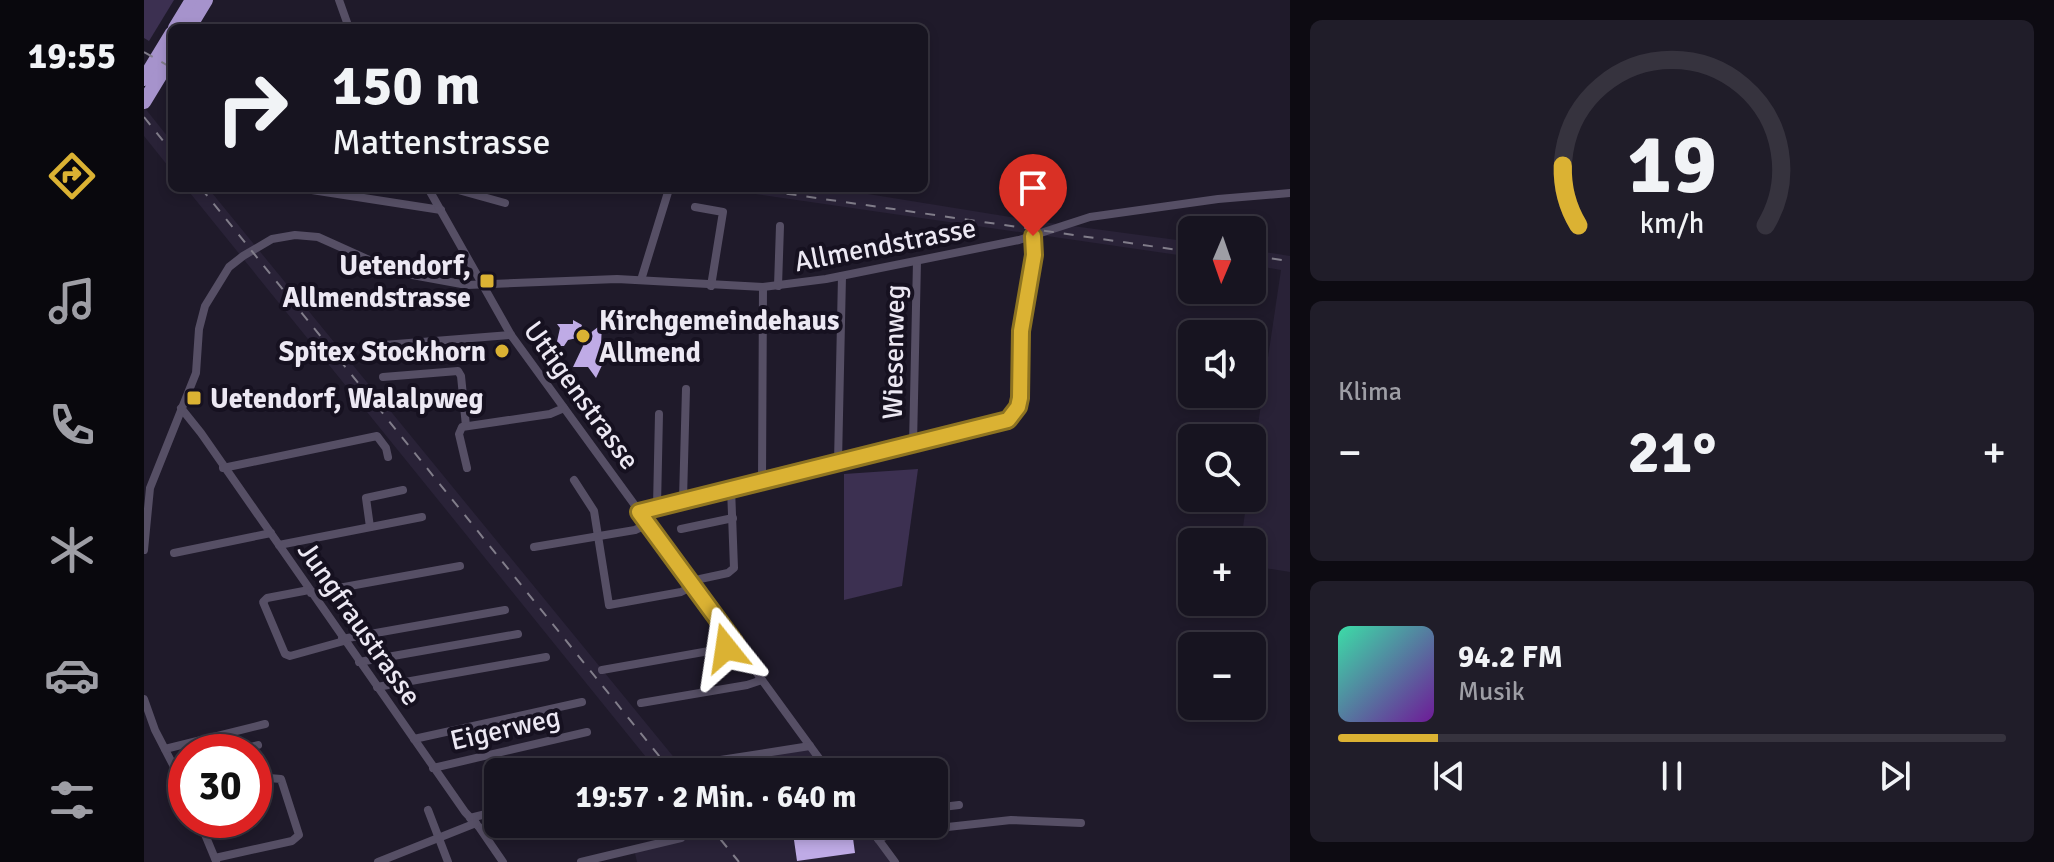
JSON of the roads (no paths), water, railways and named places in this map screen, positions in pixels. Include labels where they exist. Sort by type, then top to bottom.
[{"type":"highway","points":[[178,24],[192,0]]},
{"type":"highway","points":[[191,24],[206,0]]},
{"type":"highway","points":[[144,102],[168,45]]},
{"type":"street","points":[[339,0],[348,24]]},
{"type":"street","points":[[325,192],[441,210]]},
{"type":"street","name":"Uttigenstrasse","points":[[430,192],[511,335],[639,512],[696,582],[735,643],[819,758]]},
{"type":"street","points":[[465,192],[505,203]]},
{"type":"street","points":[[641,280],[668,192]]},
{"type":"street","name":"Allmendstrasse","points":[[144,550],[150,488],[198,365],[201,321],[212,292],[236,261],[272,239],[295,235],[318,237],[404,275],[483,286],[603,279],[763,287],[917,261],[1033,236],[1075,221],[1109,214],[1290,193]]},
{"type":"street","points":[[695,207],[723,212],[711,286]]},
{"type":"street","points":[[778,286],[780,226]]},
{"type":"street","points":[[639,512],[1008,420],[1018,407],[1021,331],[1034,255],[1033,236]]},
{"type":"street","name":"Wiesenweg","points":[[913,444],[917,261]]},
{"type":"street","points":[[838,462],[842,276]]},
{"type":"street","points":[[762,480],[763,287]]},
{"type":"street","points":[[371,346],[511,335]]},
{"type":"street","points":[[383,377],[458,371],[466,426]]},
{"type":"street","points":[[683,499],[686,389]]},
{"type":"street","points":[[428,404],[463,400]]},
{"type":"street","name":"Jungfraustrasse","points":[[181,408],[433,768],[503,862]]},
{"type":"street","points":[[467,468],[459,434],[466,426],[550,414],[564,408]]},
{"type":"street","points":[[657,506],[659,414]]},
{"type":"street","points":[[223,468],[377,436],[386,448],[388,457]]},
{"type":"street","points":[[574,480],[592,507],[609,605],[681,592],[696,582],[728,573],[734,568],[731,488]]},
{"type":"street","points":[[370,527],[366,498],[403,490]]},
{"type":"street","points":[[279,545],[422,517]]},
{"type":"street","points":[[681,529],[733,518]]},
{"type":"street","points":[[534,547],[635,530],[648,524]]},
{"type":"street","points":[[174,553],[271,533]]},
{"type":"street","points":[[460,566],[267,598],[263,602],[285,654],[290,656],[343,640],[505,610]]},
{"type":"street","points":[[359,662],[518,634]]},
{"type":"street","points":[[602,670],[726,648],[735,643]]},
{"type":"street","points":[[377,687],[546,657]]},
{"type":"street","points":[[641,703],[762,680]]},
{"type":"street","points":[[144,699],[168,755]]},
{"type":"street","points":[[414,739],[582,702]]},
{"type":"street","points":[[165,749],[265,724]]},
{"type":"street","name":"Eigerweg","points":[[433,768],[587,732]]},
{"type":"street","points":[[733,758],[810,746]]},
{"type":"street","points":[[206,838],[215,860],[292,841],[299,835],[281,779],[272,778]]},
{"type":"street","points":[[948,806],[959,805]]},
{"type":"street","points":[[428,810],[448,862]]},
{"type":"street","points":[[378,862],[484,817]]},
{"type":"street","points":[[895,862],[878,839],[893,833],[1001,821],[1081,823]]},
{"type":"street","points":[[581,862],[681,838]]},
{"type":"railway","points":[[144,52],[168,66]]},
{"type":"railway","points":[[144,117],[168,147]]},
{"type":"railway","points":[[204,192],[661,758]]},
{"type":"railway","points":[[775,192],[1178,250]]},
{"type":"railway","points":[[1266,258],[1290,261]]},
{"type":"railway","points":[[719,838],[739,862]]},
{"type":"place","name":"Uetendorf, Allmendstrasse","points":[[487,281]]},
{"type":"place","name":"Kirchgemeindehaus Allmend","points":[[583,336]]},
{"type":"place","name":"Spitex Stockhorn","points":[[502,351]]},
{"type":"place","name":"Uetendorf, Walalpweg","points":[[194,398]]}]
